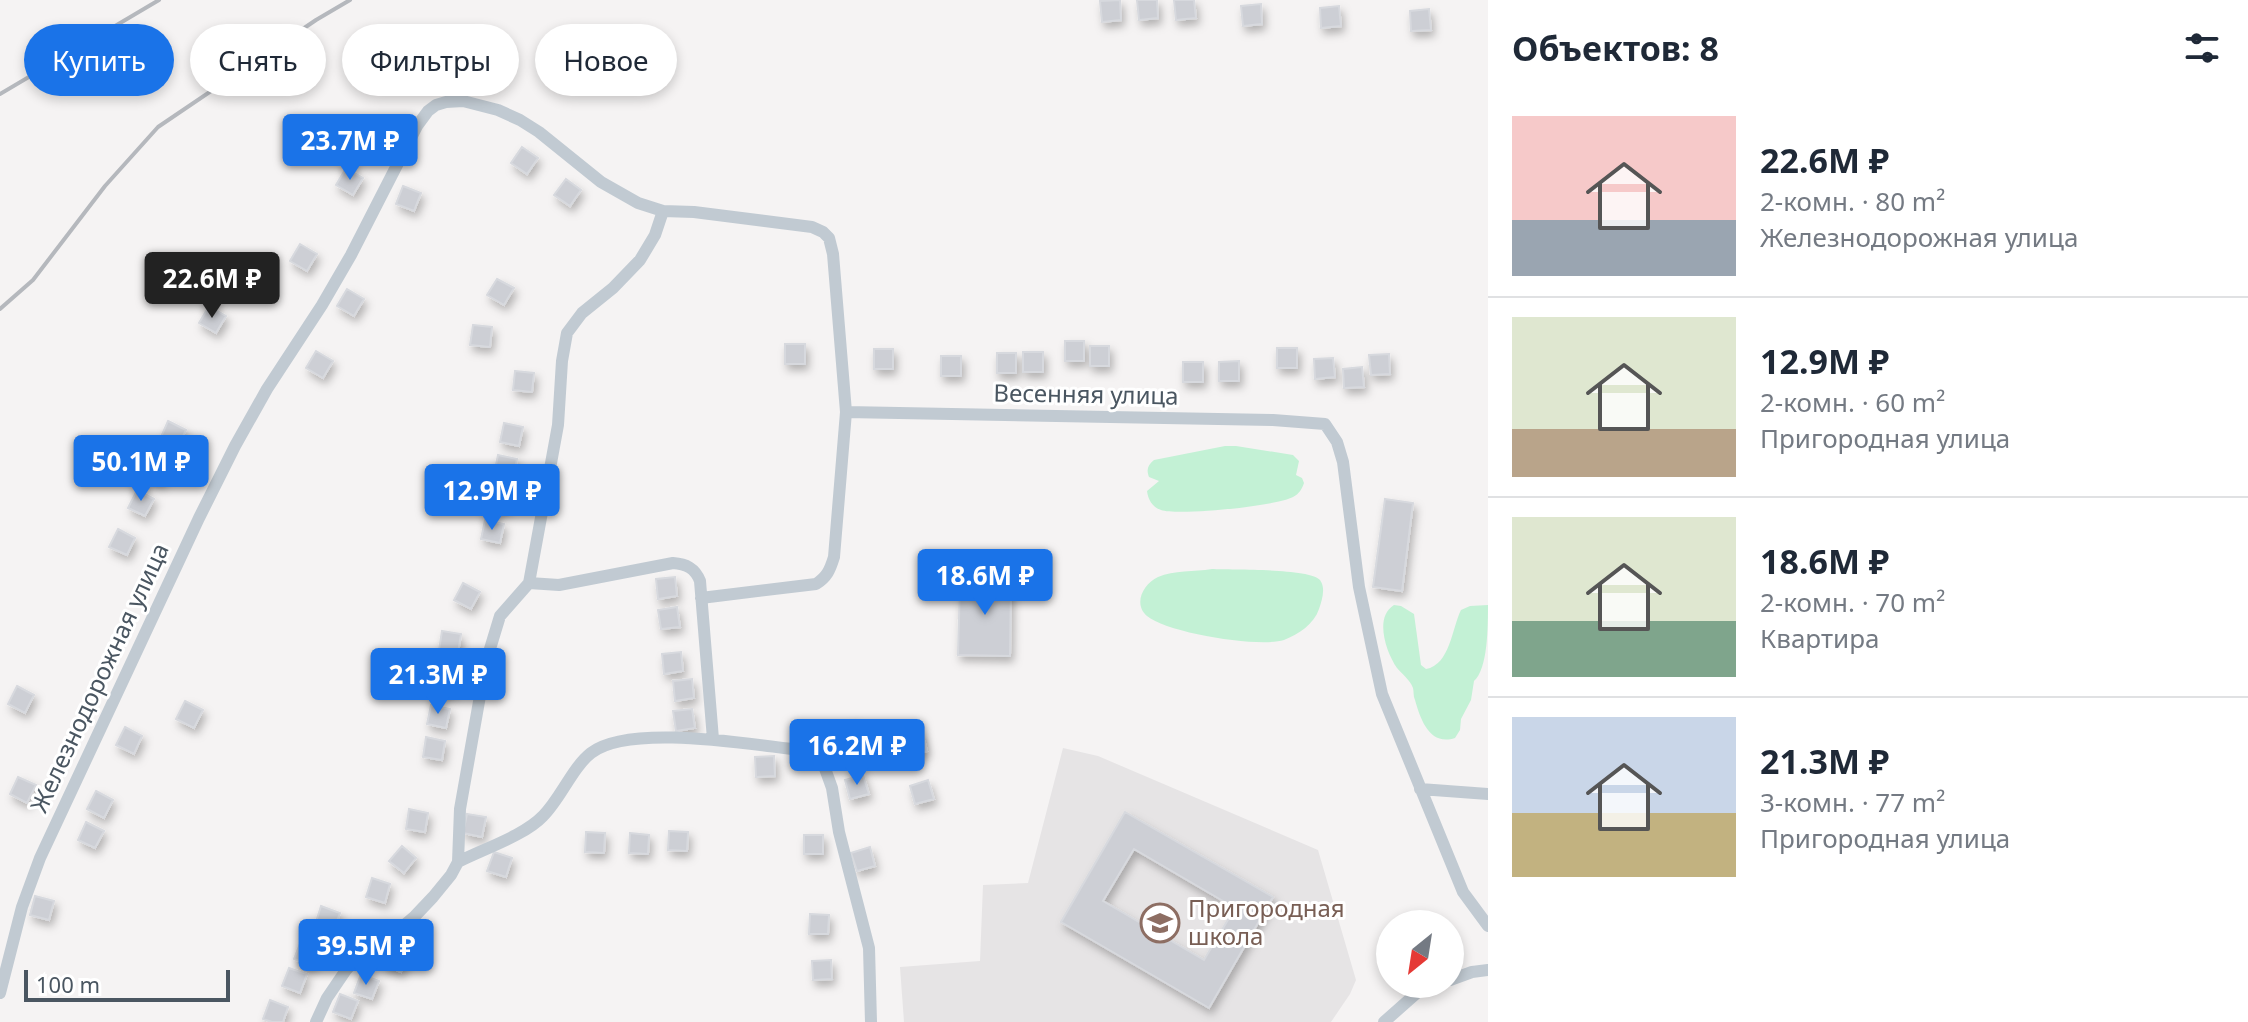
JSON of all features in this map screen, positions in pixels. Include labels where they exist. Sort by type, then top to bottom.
[{"type":"street","name":"Железнодорожная улица","points":[[0,993],[22,907],[40,858],[199,518],[257,405],[322,305],[417,126],[428,111],[436,105],[463,101],[498,110],[539,132],[601,182],[626,197],[663,211]]},
{"type":"street","points":[[458,862],[460,809],[486,662],[500,616],[529,583],[558,425],[567,333],[582,313],[613,288],[640,260],[655,235],[663,211],[812,227],[829,238],[833,254],[846,412],[834,557],[825,578],[816,584],[701,598]]},
{"type":"street","name":"Весенняя улица","points":[[846,412],[1325,424],[1337,442],[1343,462],[1359,587],[1377,675],[1420,789]]},
{"type":"street","points":[[529,583],[559,585],[673,563],[683,564],[697,573],[713,739]]},
{"type":"street","points":[[316,1022],[327,998],[346,970],[415,916],[458,862],[530,827],[556,800],[591,753],[610,743],[639,738],[713,739],[801,750],[814,754],[823,763],[832,788],[839,832],[869,948],[871,1022]]},
{"type":"street","points":[[1488,794],[1420,789],[1463,892],[1488,926]]},
{"type":"street","points":[[1464,975],[1488,970]]},
{"type":"street","points":[[1384,1022],[1411,998]]},
{"type":"shaded area","name":"Пригородная школа","points":[[1063,748],[1098,756],[1318,850],[1356,980],[1331,1022],[904,1022],[900,967],[980,961],[983,885],[1028,883]]},
{"type":"green space","points":[[1225,446],[1293,455],[1299,461],[1296,475],[1304,483],[1301,489],[1295,496],[1268,504],[1187,512],[1161,510],[1149,500],[1147,491],[1159,481],[1148,474],[1148,467],[1154,460]]},
{"type":"green space","points":[[1212,569],[1313,576],[1320,580],[1323,587],[1319,609],[1310,624],[1300,632],[1272,642],[1193,633],[1158,622],[1143,611],[1140,600],[1144,589],[1153,580],[1171,573]]},
{"type":"green space","points":[[1394,605],[1414,614],[1421,665],[1426,669],[1440,661],[1445,653],[1461,610],[1488,605],[1485,657],[1455,738],[1439,738],[1428,730],[1420,716],[1412,685],[1389,653],[1383,626],[1388,610]]},
{"type":"building","points":[[1120,0],[1121,20],[1102,22],[1100,1]]},
{"type":"building","points":[[1137,0],[1157,0],[1158,18],[1139,20]]},
{"type":"building","points":[[1174,0],[1194,0],[1196,18],[1176,20]]},
{"type":"building","points":[[1261,4],[1262,24],[1243,26],[1241,6]]},
{"type":"building","points":[[1339,6],[1341,26],[1321,28],[1320,8]]},
{"type":"building","points":[[1429,9],[1431,30],[1411,31],[1410,11]]},
{"type":"building","points":[[522,147],[538,158],[527,174],[511,163]]},
{"type":"building","points":[[346,168],[363,178],[353,195],[336,185]]},
{"type":"building","points":[[566,179],[581,190],[570,206],[554,195]]},
{"type":"building","points":[[403,186],[421,193],[414,211],[396,204]]},
{"type":"building","points":[[300,244],[317,254],[307,271],[290,261]]},
{"type":"building","points":[[497,279],[514,288],[504,305],[487,295]]},
{"type":"building","points":[[347,289],[364,299],[354,316],[337,306]]},
{"type":"building","points":[[209,306],[226,316],[216,333],[199,323]]},
{"type":"building","points":[[473,325],[492,327],[490,347],[470,345]]},
{"type":"building","points":[[1065,341],[1084,341],[1084,361],[1065,361]]},
{"type":"building","points":[[785,344],[805,344],[805,364],[785,364]]},
{"type":"building","points":[[1090,346],[1109,346],[1109,366],[1090,366]]},
{"type":"building","points":[[1277,348],[1297,348],[1297,368],[1277,368]]},
{"type":"building","points":[[874,349],[893,349],[893,369],[874,369]]},
{"type":"building","points":[[316,351],[333,361],[323,378],[306,368]]},
{"type":"building","points":[[1023,352],[1043,352],[1043,372],[1023,372]]},
{"type":"building","points":[[997,353],[1016,353],[1016,373],[997,373]]},
{"type":"building","points":[[1389,354],[1390,374],[1371,375],[1369,355]]},
{"type":"building","points":[[941,356],[961,356],[961,376],[941,376]]},
{"type":"building","points":[[1333,358],[1335,377],[1315,379],[1314,359]]},
{"type":"building","points":[[1239,361],[1239,381],[1219,381],[1219,362]]},
{"type":"building","points":[[1183,362],[1203,362],[1203,382],[1183,382]]},
{"type":"building","points":[[1362,367],[1364,387],[1344,388],[1343,369]]},
{"type":"building","points":[[515,371],[534,373],[532,392],[513,390]]},
{"type":"building","points":[[168,421],[186,430],[177,448],[160,439]]},
{"type":"building","points":[[504,423],[523,427],[519,446],[500,442]]},
{"type":"building","points":[[498,455],[517,459],[513,478],[494,474]]},
{"type":"building","points":[[151,456],[169,465],[160,483],[143,474]]},
{"type":"building","points":[[491,487],[510,491],[506,510],[487,506]]},
{"type":"building","points":[[137,490],[154,499],[145,516],[128,508]]},
{"type":"building","points":[[1385,499],[1413,503],[1402,591],[1373,587]]},
{"type":"building","points":[[485,520],[504,524],[500,543],[481,539]]},
{"type":"building","points":[[118,529],[135,538],[127,555],[109,547]]},
{"type":"building","points":[[981,566],[992,566],[991,584],[1011,584],[1010,656],[958,655],[960,583],[980,584]]},
{"type":"building","points":[[675,577],[677,596],[658,599],[656,579]]},
{"type":"building","points":[[463,583],[480,592],[471,609],[454,600]]},
{"type":"building","points":[[677,607],[680,627],[661,629],[658,610]]},
{"type":"building","points":[[442,631],[461,634],[458,653],[439,650]]},
{"type":"building","points":[[681,652],[683,671],[664,674],[662,654]]},
{"type":"building","points":[[436,670],[455,674],[452,693],[433,690]]},
{"type":"building","points":[[692,679],[694,698],[675,701],[673,681]]},
{"type":"building","points":[[17,686],[34,695],[25,713],[8,704]]},
{"type":"building","points":[[185,701],[203,710],[194,728],[176,719]]},
{"type":"building","points":[[431,705],[450,709],[446,728],[427,724]]},
{"type":"building","points":[[692,709],[695,728],[676,731],[673,711]]},
{"type":"building","points":[[855,720],[860,739],[842,744],[836,726]]},
{"type":"building","points":[[125,727],[142,736],[134,754],[116,745]]},
{"type":"building","points":[[922,732],[927,751],[909,756],[904,737]]},
{"type":"building","points":[[426,737],[445,741],[442,760],[423,757]]},
{"type":"building","points":[[774,756],[775,776],[756,777],[755,757]]},
{"type":"building","points":[[863,775],[869,794],[850,799],[845,780]]},
{"type":"building","points":[[18,777],[36,785],[27,803],[10,794]]},
{"type":"building","points":[[928,780],[934,799],[915,804],[910,786]]},
{"type":"building","points":[[96,791],[113,800],[104,818],[87,809]]},
{"type":"building","points":[[409,809],[428,813],[425,832],[406,829]]},
{"type":"building","points":[[1125,812],[1273,897],[1209,1008],[1061,922]],"holes":[[[1134,849],[1235,908],[1204,960],[1103,901]]]},
{"type":"building","points":[[467,814],[486,817],[482,837],[463,833]]},
{"type":"building","points":[[86,822],[104,831],[95,848],[78,840]]},
{"type":"building","points":[[669,831],[688,832],[687,851],[668,850]]},
{"type":"building","points":[[586,832],[605,833],[604,853],[585,852]]},
{"type":"building","points":[[630,833],[649,835],[648,854],[629,853]]},
{"type":"building","points":[[804,835],[823,835],[823,854],[804,854]]},
{"type":"building","points":[[402,846],[416,858],[404,873],[389,861]]},
{"type":"building","points":[[870,847],[875,866],[857,871],[851,853]]},
{"type":"building","points":[[494,852],[512,858],[506,877],[487,871]]},
{"type":"building","points":[[372,878],[390,884],[385,903],[366,897]]},
{"type":"building","points":[[35,896],[54,901],[49,920],[30,915]]},
{"type":"building","points":[[321,906],[340,913],[333,931],[315,925]]},
{"type":"building","points":[[810,914],[829,915],[828,934],[809,934]]},
{"type":"building","points":[[301,941],[319,948],[312,966],[294,959]]},
{"type":"building","points":[[390,947],[408,954],[401,972],[383,965]]},
{"type":"building","points":[[831,960],[832,979],[813,980],[812,961]]},
{"type":"building","points":[[289,968],[307,974],[300,993],[282,986]]},
{"type":"building","points":[[361,974],[379,981],[372,999],[354,993]]},
{"type":"building","points":[[340,994],[358,1001],[351,1019],[333,1012]]},
{"type":"building","points":[[270,1000],[288,1007],[283,1022],[263,1019]]},
{"type":"railway","points":[[0,94],[159,0]]},
{"type":"railway","points":[[0,309],[33,280],[105,186],[158,127],[350,0]]},
{"type":"place","name":"Пригородная школа","points":[[1160,923]]}]
